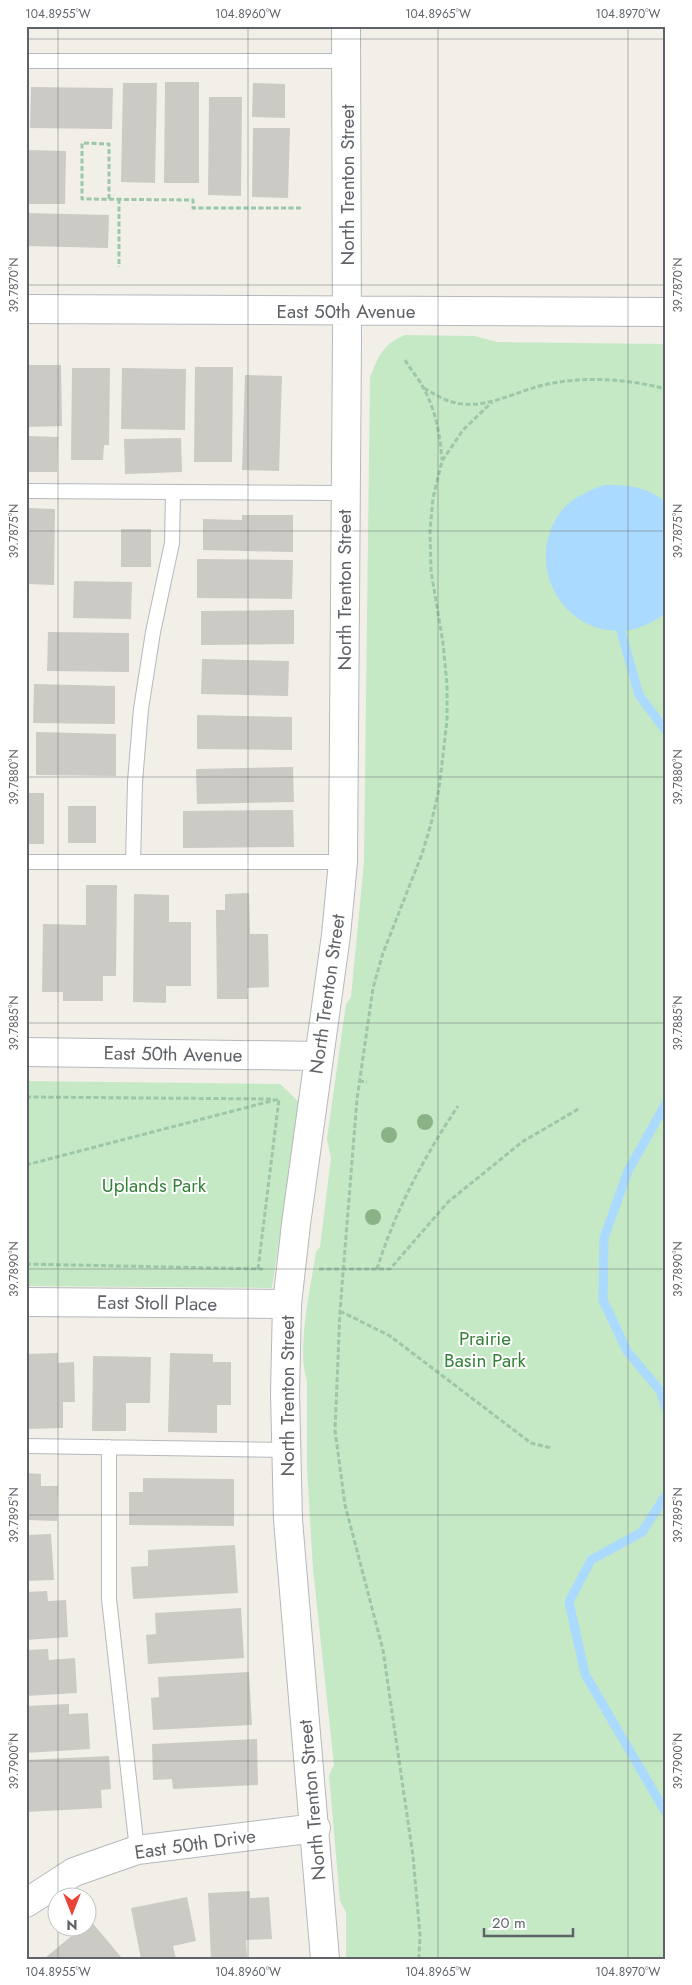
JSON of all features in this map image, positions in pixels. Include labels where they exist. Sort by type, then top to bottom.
[{"type":"street","name":"North Trenton Street","points":[[326,1959],[288,1520],[285,1393],[287,1304],[336,935],[343,862],[347,311],[346,26]]},
{"type":"street","name":"East 50th Avenue","points":[[26,309],[666,312]]},
{"type":"street","name":"East 50th Avenue","points":[[26,1052],[319,1056]]},
{"type":"street","name":"East Stoll Place","points":[[26,1302],[287,1304]]},
{"type":"street","name":"East 50th Drive","points":[[26,1903],[74,1872],[137,1850],[316,1828]]},
{"type":"lane","points":[[26,61],[346,61]]},
{"type":"lane","points":[[26,491],[345,492]]},
{"type":"lane","points":[[133,862],[135,782],[141,710],[153,632],[172,543],[173,492]]},
{"type":"lane","points":[[26,862],[343,862]]},
{"type":"lane","points":[[26,1446],[286,1450]]},
{"type":"lane","points":[[108,1447],[108,1600],[137,1850]]},
{"type":"path","points":[[109,199],[109,144],[82,143],[82,199],[193,200],[193,208],[303,208]]},
{"type":"path","points":[[119,199],[119,267]]},
{"type":"path","points":[[404,360],[424,388],[438,429],[442,461]]},
{"type":"path","points":[[424,388],[444,400],[468,405],[492,402],[547,384],[580,379],[636,382],[666,389]]},
{"type":"path","points":[[419,1959],[420,1936],[413,1856],[383,1650],[345,1506],[335,1430],[340,1311],[359,1081],[373,988],[383,954],[432,824],[439,789],[447,720],[447,685],[443,643],[431,571],[430,531],[433,498],[442,461],[463,430],[492,402]]},
{"type":"path","points":[[359,1081],[367,1082]]},
{"type":"path","points":[[26,1097],[279,1099]]},
{"type":"path","points":[[258,1269],[279,1099]]},
{"type":"path","points":[[26,1165],[279,1099]]},
{"type":"path","points":[[377,1269],[393,1225],[411,1186],[426,1157],[458,1106]]},
{"type":"path","points":[[26,1264],[258,1269],[390,1269],[448,1202],[522,1142],[580,1108]]},
{"type":"path","points":[[340,1311],[390,1336],[531,1442],[551,1448]]},
{"type":"green space","name":"Prairie Basin Park","points":[[405,335],[474,336],[497,342],[666,344],[666,1959],[346,1959],[346,1912],[340,1901],[329,1775],[334,1765],[313,1569],[307,1469],[307,1381],[303,1352],[308,1299],[316,1252],[320,1247],[331,1158],[327,1139],[346,1004],[351,997],[364,862],[370,378],[386,347]]},
{"type":"green space","name":"Uplands Park","points":[[26,1081],[280,1084],[299,1102],[272,1288],[26,1286]]},
{"type":"water","points":[[604,485],[622,485],[644,490],[666,502],[666,614],[644,626],[626,631],[598,628],[579,619],[564,606],[553,589],[547,570],[546,550],[551,529],[562,510],[576,498]]},
{"type":"building","points":[[165,82],[199,82],[199,183],[164,183]]},
{"type":"building","points":[[123,83],[157,83],[155,183],[121,182]]},
{"type":"building","points":[[253,83],[285,84],[285,118],[252,117]]},
{"type":"building","points":[[31,87],[113,88],[112,129],[30,128]]},
{"type":"building","points":[[209,97],[242,97],[241,196],[208,195]]},
{"type":"building","points":[[253,128],[290,128],[288,198],[252,197]]},
{"type":"building","points":[[26,150],[66,151],[65,204],[26,204]]},
{"type":"building","points":[[26,213],[109,215],[108,248],[26,246]]},
{"type":"building","points":[[26,365],[61,365],[62,426],[26,427]]},
{"type":"building","points":[[195,367],[233,367],[232,462],[194,462]]},
{"type":"building","points":[[72,368],[110,368],[109,445],[104,445],[103,460],[71,460]]},
{"type":"building","points":[[122,368],[186,369],[185,430],[121,429]]},
{"type":"building","points":[[245,375],[282,376],[279,471],[242,470]]},
{"type":"building","points":[[26,436],[58,437],[57,472],[26,472]]},
{"type":"building","points":[[181,438],[182,472],[125,474],[124,439]]},
{"type":"building","points":[[26,508],[55,509],[54,585],[26,584]]},
{"type":"building","points":[[242,515],[293,515],[293,552],[203,550],[203,519],[242,520]]},
{"type":"building","points":[[121,529],[151,529],[151,567],[121,567]]},
{"type":"building","points":[[197,559],[293,560],[292,599],[197,598]]},
{"type":"building","points":[[74,581],[132,582],[131,619],[73,618]]},
{"type":"building","points":[[294,610],[294,644],[201,645],[201,611]]},
{"type":"building","points":[[48,632],[129,633],[129,672],[47,671]]},
{"type":"building","points":[[202,659],[289,661],[288,696],[201,694]]},
{"type":"building","points":[[34,684],[115,686],[115,724],[33,723]]},
{"type":"building","points":[[197,715],[292,717],[292,750],[197,749]]},
{"type":"building","points":[[36,732],[116,734],[116,776],[36,775]]},
{"type":"building","points":[[293,767],[294,802],[197,804],[196,769]]},
{"type":"building","points":[[26,793],[44,793],[44,844],[26,844]]},
{"type":"building","points":[[68,806],[96,806],[96,843],[68,843]]},
{"type":"building","points":[[293,810],[294,847],[183,848],[183,811]]},
{"type":"building","points":[[86,885],[117,885],[116,976],[103,976],[103,1001],[63,1001],[63,992],[42,992],[43,924],[86,925]]},
{"type":"building","points":[[249,893],[250,934],[268,934],[269,987],[247,988],[248,999],[217,999],[216,910],[225,910],[225,894]]},
{"type":"building","points":[[134,894],[169,895],[169,922],[191,922],[191,986],[166,986],[166,1003],[133,1002]]},
{"type":"building","points":[[58,1353],[58,1363],[74,1362],[75,1402],[63,1402],[63,1428],[26,1429],[26,1354]]},
{"type":"building","points":[[170,1353],[213,1354],[213,1362],[231,1362],[231,1405],[217,1405],[217,1433],[168,1432]]},
{"type":"building","points":[[93,1356],[151,1357],[150,1403],[126,1403],[126,1431],[92,1431]]},
{"type":"building","points":[[26,1473],[41,1474],[41,1486],[58,1486],[57,1521],[26,1520]]},
{"type":"building","points":[[143,1478],[234,1479],[234,1526],[129,1525],[129,1492],[143,1492]]},
{"type":"building","points":[[51,1534],[54,1580],[26,1581],[26,1535]]},
{"type":"building","points":[[235,1545],[238,1593],[133,1599],[131,1567],[148,1566],[148,1550]]},
{"type":"building","points":[[47,1591],[48,1601],[66,1600],[68,1637],[26,1640],[26,1592]]},
{"type":"building","points":[[241,1608],[244,1658],[148,1664],[146,1635],[156,1634],[155,1613]]},
{"type":"building","points":[[48,1649],[49,1660],[75,1658],[77,1693],[26,1696],[26,1650]]},
{"type":"building","points":[[249,1672],[252,1725],[153,1730],[151,1698],[159,1697],[158,1677]]},
{"type":"building","points":[[69,1704],[69,1714],[88,1713],[90,1749],[26,1753],[26,1706]]},
{"type":"building","points":[[257,1739],[258,1785],[173,1789],[172,1779],[153,1780],[152,1744]]},
{"type":"building","points":[[109,1756],[111,1789],[101,1790],[102,1808],[26,1812],[26,1760]]},
{"type":"building","points":[[250,1891],[250,1898],[269,1897],[272,1939],[246,1940],[247,1959],[211,1959],[208,1893]]},
{"type":"building","points":[[187,1897],[196,1941],[173,1946],[176,1959],[141,1959],[131,1908]]},
{"type":"building","points":[[98,1930],[121,1957],[118,1959],[45,1958],[69,1938],[98,1938]]},
{"type":"waterway","points":[[621,631],[639,695],[666,731]]},
{"type":"waterway","points":[[666,1103],[628,1171],[604,1238],[603,1300],[627,1351],[661,1392],[666,1409]]},
{"type":"waterway","points":[[666,1495],[642,1532],[591,1560],[569,1602],[585,1674],[666,1813]]}]
